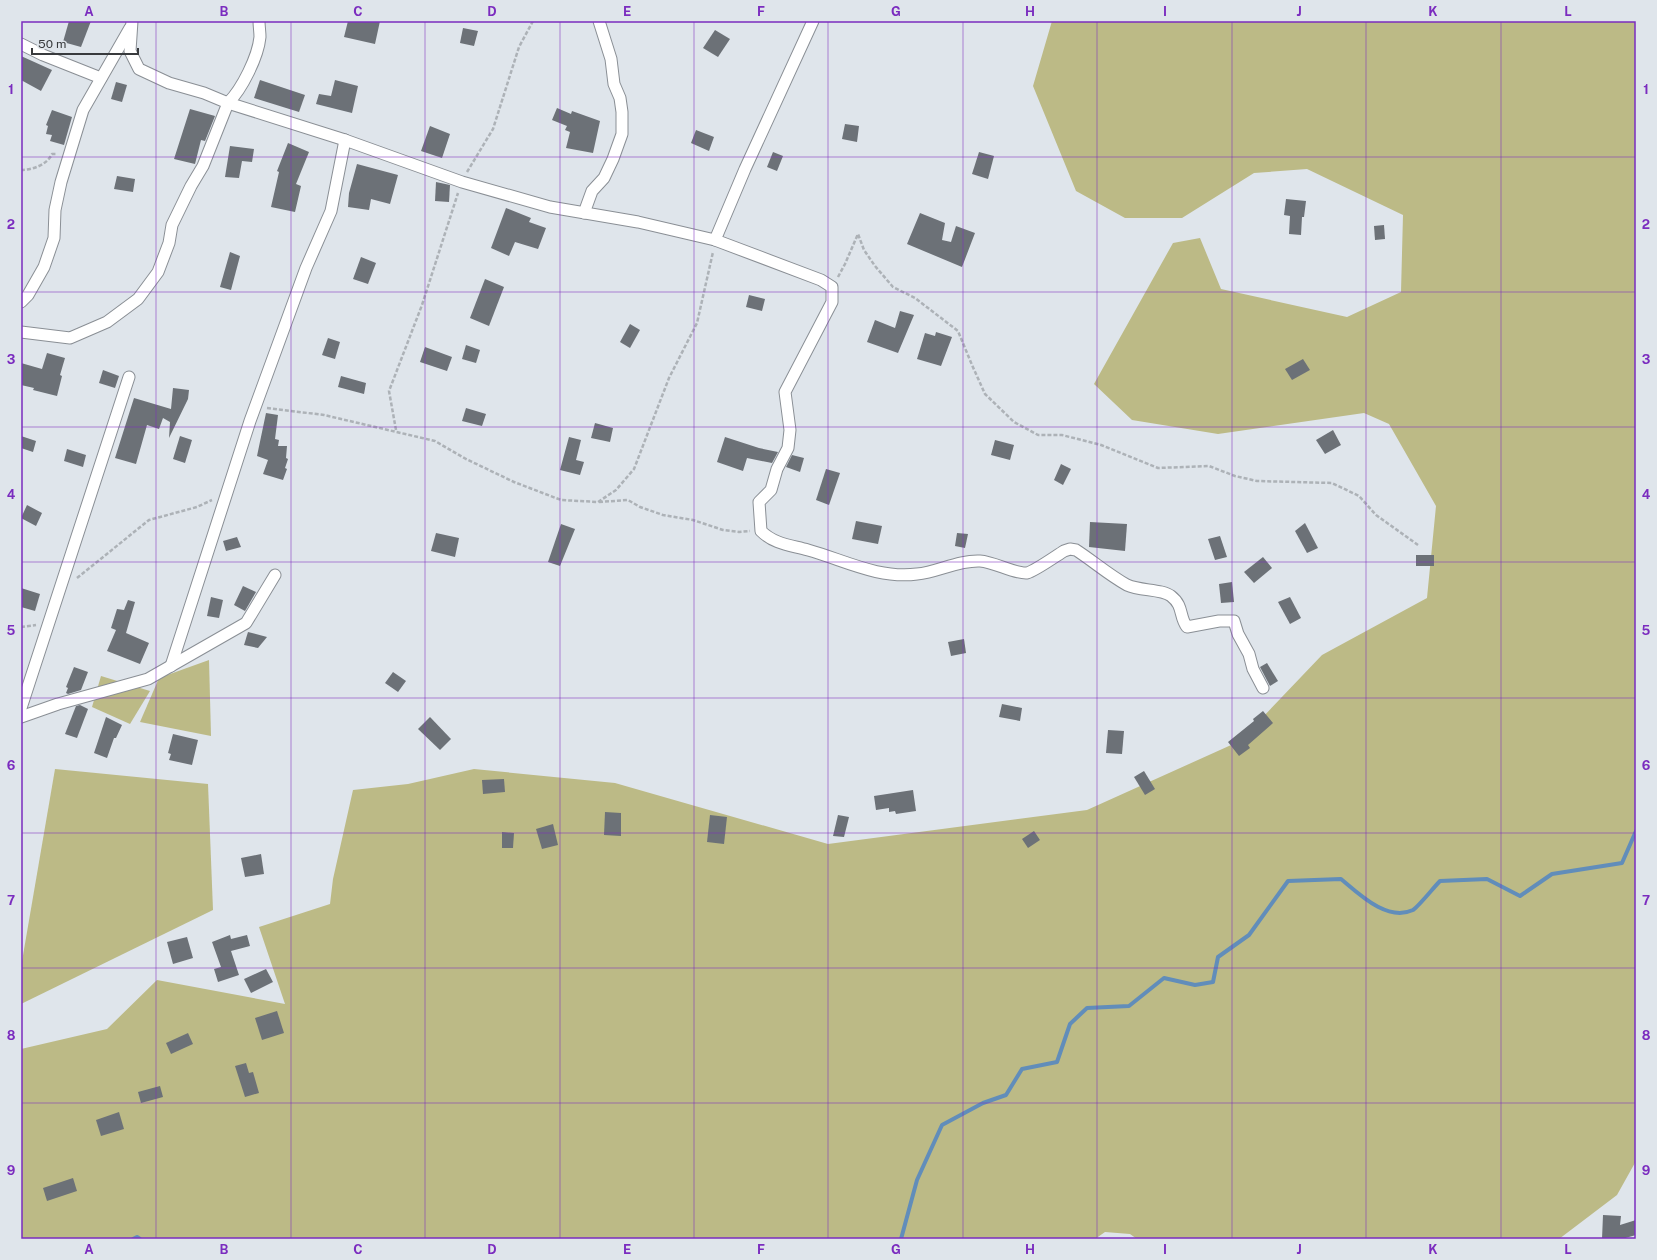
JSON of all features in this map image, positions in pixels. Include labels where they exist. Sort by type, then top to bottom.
[{"type":"street","points":[[21,332],[70,338],[107,322],[138,299],[158,272],[169,243],[172,224],[203,166],[228,103],[235,96],[255,57],[260,36],[259,21]]},
{"type":"street","points":[[584,213],[592,191],[604,178],[622,134],[623,118],[620,98],[614,84],[611,59],[599,21]]},
{"type":"street","points":[[715,240],[748,162],[813,21]]},
{"type":"street","points":[[132,24],[130,51],[139,69],[169,83],[204,93],[228,103],[345,140],[462,182],[550,207],[638,222],[715,240],[820,280],[832,287],[832,302],[785,392],[790,430],[788,448],[777,470],[771,490],[759,502],[761,531],[768,538],[862,568],[885,573],[918,574],[949,566],[979,561],[1028,573],[1070,549],[1076,550],[1127,585],[1170,595],[1179,604],[1183,612],[1182,621],[1187,627],[1219,620],[1234,620],[1238,634],[1249,654],[1253,669],[1263,688]]},
{"type":"street","points":[[21,302],[28,295],[44,267],[54,238],[55,210],[60,182],[83,110],[132,24]]},
{"type":"street","points":[[21,44],[43,55],[101,78]]},
{"type":"street","points":[[171,666],[256,406],[306,268],[331,211],[345,140]]},
{"type":"street","points":[[21,708],[129,377]]},
{"type":"street","points":[[21,717],[58,704],[148,679],[246,623],[276,575]]},
{"type":"path","points":[[396,430],[389,391],[422,305],[462,182],[493,129],[519,47],[533,21]]},
{"type":"path","points":[[21,170],[35,169],[51,158],[52,154],[69,154]]},
{"type":"path","points":[[832,287],[845,264],[858,234],[864,250],[875,266],[893,287],[915,298],[958,331],[985,394],[1014,422],[1032,432],[1038,435],[1062,435],[1101,445],[1158,468],[1209,466],[1235,476],[1257,481],[1332,483],[1359,496],[1376,515],[1418,545]]},
{"type":"path","points":[[598,502],[616,490],[634,470],[668,378],[697,323],[715,240]]},
{"type":"path","points":[[256,406],[324,414],[396,430],[435,441],[466,459],[514,482],[561,500],[598,502],[628,500],[640,507],[723,530],[739,532],[761,531]]},
{"type":"path","points":[[74,580],[149,520],[197,507],[226,496]]},
{"type":"path","points":[[21,627],[34,626],[40,622]]},
{"type":"shaded area","points":[[1052,21],[1636,21],[1636,1161],[1617,1195],[1559,1239],[1137,1239],[1130,1234],[1105,1232],[1095,1239],[21,1239],[21,1049],[107,1029],[157,980],[285,1004],[259,927],[330,904],[333,879],[353,790],[408,784],[474,769],[615,783],[828,844],[1087,810],[1240,741],[1322,655],[1427,598],[1436,506],[1389,424],[1364,413],[1218,434],[1132,420],[1094,384],[1173,243],[1200,238],[1221,289],[1347,317],[1401,292],[1403,215],[1307,169],[1254,173],[1182,218],[1125,218],[1076,191],[1033,86]]},
{"type":"shaded area","points":[[209,660],[211,736],[140,722],[159,678]]},
{"type":"shaded area","points":[[101,676],[150,691],[130,724],[92,707]]},
{"type":"shaded area","points":[[55,769],[208,784],[213,910],[21,1004],[21,967]]},
{"type":"building","points":[[69,21],[91,21],[81,47],[63,42]]},
{"type":"building","points":[[348,21],[380,21],[375,44],[344,37]]},
{"type":"building","points":[[463,28],[478,31],[474,46],[460,43]]},
{"type":"building","points":[[715,30],[730,39],[718,57],[703,48]]},
{"type":"building","points":[[21,56],[52,70],[41,91],[21,80]]},
{"type":"building","points":[[260,80],[305,95],[299,112],[254,98]]},
{"type":"building","points":[[335,80],[358,86],[352,113],[316,104],[319,94],[331,96]]},
{"type":"building","points":[[116,82],[127,85],[122,102],[111,99]]},
{"type":"building","points":[[557,108],[571,114],[572,111],[600,121],[593,153],[566,148],[570,132],[565,130],[567,126],[552,120]]},
{"type":"building","points":[[190,109],[215,116],[205,141],[201,140],[195,164],[174,159]]},
{"type":"building","points":[[52,110],[72,117],[64,145],[50,141],[52,135],[46,134],[48,126],[46,125]]},
{"type":"building","points":[[845,124],[859,126],[857,142],[842,139]]},
{"type":"building","points":[[430,126],[450,134],[442,158],[421,151]]},
{"type":"building","points":[[696,130],[714,137],[709,151],[691,143]]},
{"type":"building","points":[[288,143],[309,152],[296,184],[301,186],[295,212],[271,207],[279,172],[277,171]]},
{"type":"building","points":[[230,146],[254,149],[252,162],[242,161],[239,178],[225,177]]},
{"type":"building","points":[[773,152],[783,156],[777,171],[767,167]]},
{"type":"building","points":[[979,152],[994,156],[988,179],[972,174]]},
{"type":"building","points":[[357,164],[398,175],[390,204],[371,199],[369,210],[348,207],[349,193]]},
{"type":"building","points":[[117,176],[135,179],[133,192],[114,189]]},
{"type":"building","points":[[436,182],[450,185],[449,202],[435,201]]},
{"type":"building","points":[[1286,199],[1306,201],[1304,217],[1302,217],[1301,235],[1289,234],[1290,216],[1284,215]]},
{"type":"building","points":[[506,208],[531,218],[529,222],[546,228],[538,249],[515,242],[509,256],[491,248]]},
{"type":"building","points":[[920,213],[945,223],[942,240],[951,242],[956,226],[975,233],[962,267],[907,244]]},
{"type":"building","points":[[1384,225],[1385,239],[1375,240],[1374,226]]},
{"type":"building","points":[[230,252],[240,256],[231,290],[220,287]]},
{"type":"building","points":[[361,257],[376,263],[368,284],[353,279]]},
{"type":"building","points":[[485,279],[504,287],[489,326],[470,318]]},
{"type":"building","points":[[749,295],[765,299],[762,311],[746,307]]},
{"type":"building","points":[[900,311],[914,315],[898,353],[867,342],[875,320],[895,328]]},
{"type":"building","points":[[630,324],[640,330],[630,348],[620,342]]},
{"type":"building","points":[[936,332],[952,337],[941,366],[917,359],[925,333],[935,336]]},
{"type":"building","points":[[328,338],[340,342],[335,359],[322,355]]},
{"type":"building","points":[[466,345],[480,350],[476,363],[462,359]]},
{"type":"building","points":[[425,347],[452,357],[447,371],[420,362]]},
{"type":"building","points":[[47,353],[65,358],[60,375],[62,376],[57,396],[33,390],[34,388],[21,385],[21,363],[42,369]]},
{"type":"building","points":[[1303,359],[1310,370],[1292,380],[1285,369]]},
{"type":"building","points":[[103,370],[119,376],[115,388],[99,383]]},
{"type":"building","points":[[341,376],[366,383],[364,394],[338,387]]},
{"type":"building","points":[[173,388],[189,390],[188,399],[169,438],[170,422],[163,418],[159,429],[147,425],[136,464],[115,458],[134,398],[171,409]]},
{"type":"building","points":[[466,408],[486,414],[482,426],[462,421]]},
{"type":"building","points":[[266,413],[278,415],[275,439],[279,440],[278,446],[287,446],[286,458],[288,459],[285,468],[287,469],[283,480],[263,474],[268,460],[257,456]]},
{"type":"building","points":[[595,423],[613,428],[610,442],[591,438]]},
{"type":"building","points":[[1333,430],[1341,445],[1325,454],[1316,440]]},
{"type":"building","points":[[21,436],[36,441],[33,452],[21,448]]},
{"type":"building","points":[[180,436],[192,440],[185,463],[173,459]]},
{"type":"building","points":[[569,437],[581,440],[576,460],[584,462],[580,475],[560,470]]},
{"type":"building","points":[[725,437],[759,448],[778,452],[772,463],[747,458],[743,471],[717,462]]},
{"type":"building","points":[[995,440],[1014,445],[1010,460],[991,455]]},
{"type":"building","points":[[67,449],[86,455],[83,467],[64,461]]},
{"type":"building","points":[[792,455],[804,458],[800,472],[786,467]]},
{"type":"building","points":[[1061,464],[1071,469],[1063,485],[1054,480]]},
{"type":"building","points":[[826,469],[840,473],[829,505],[816,500]]},
{"type":"building","points":[[27,505],[42,513],[36,526],[21,518]]},
{"type":"building","points":[[856,521],[882,526],[878,544],[852,539]]},
{"type":"building","points":[[1090,522],[1127,524],[1125,551],[1089,547]]},
{"type":"building","points":[[1305,523],[1318,548],[1307,553],[1295,531]]},
{"type":"building","points":[[561,524],[575,529],[560,566],[548,562]]},
{"type":"building","points":[[436,533],[459,538],[455,557],[431,551]]},
{"type":"building","points":[[957,533],[968,534],[965,548],[955,546]]},
{"type":"building","points":[[1220,536],[1227,557],[1215,560],[1208,539]]},
{"type":"building","points":[[237,537],[241,547],[226,551],[223,541]]},
{"type":"building","points":[[1416,555],[1434,555],[1434,566],[1416,566]]},
{"type":"building","points":[[1263,557],[1272,568],[1254,583],[1244,572]]},
{"type":"building","points":[[1232,582],[1234,602],[1221,603],[1219,584]]},
{"type":"building","points":[[243,586],[256,592],[245,611],[234,605]]},
{"type":"building","points":[[21,588],[40,594],[35,611],[21,607]]},
{"type":"building","points":[[211,597],[223,600],[219,618],[207,616]]},
{"type":"building","points":[[1290,597],[1301,618],[1290,624],[1278,602]]},
{"type":"building","points":[[128,600],[135,602],[126,633],[149,643],[140,664],[107,651],[116,630],[111,628],[117,609],[124,610]]},
{"type":"building","points":[[248,632],[267,637],[258,648],[244,645]]},
{"type":"building","points":[[964,639],[966,653],[951,656],[948,642]]},
{"type":"building","points":[[1267,663],[1278,681],[1270,686],[1260,667]]},
{"type":"building","points":[[74,667],[88,672],[81,690],[68,694],[66,693],[68,688],[66,687]]},
{"type":"building","points":[[393,672],[406,681],[398,692],[385,683]]},
{"type":"building","points":[[1002,704],[1022,708],[1020,721],[999,717]]},
{"type":"building","points":[[80,705],[88,709],[77,738],[65,734],[76,706]]},
{"type":"building","points":[[1263,711],[1273,723],[1248,745],[1250,748],[1239,756],[1228,742],[1254,721],[1253,719]]},
{"type":"building","points":[[106,717],[122,725],[116,738],[114,738],[107,758],[94,753]]},
{"type":"building","points":[[430,717],[451,739],[440,750],[418,729]]},
{"type":"building","points":[[1108,730],[1124,731],[1122,754],[1106,753]]},
{"type":"building","points":[[173,734],[198,740],[192,765],[169,760],[171,754],[168,753]]},
{"type":"building","points":[[1144,771],[1155,789],[1145,795],[1134,777]]},
{"type":"building","points":[[504,779],[505,792],[483,794],[482,780]]},
{"type":"building","points":[[913,790],[916,811],[896,814],[895,811],[889,812],[889,808],[876,810],[874,796]]},
{"type":"building","points":[[605,812],[621,813],[621,836],[604,835]]},
{"type":"building","points":[[710,815],[727,817],[724,844],[707,842]]},
{"type":"building","points":[[838,815],[849,817],[844,837],[833,836]]},
{"type":"building","points":[[553,824],[558,845],[542,849],[536,829]]},
{"type":"building","points":[[1034,831],[1040,840],[1028,848],[1022,839]]},
{"type":"building","points":[[502,832],[514,833],[513,848],[502,848]]},
{"type":"building","points":[[261,854],[264,874],[245,877],[241,858]]},
{"type":"building","points":[[230,935],[231,939],[247,935],[250,946],[231,951],[239,975],[218,982],[214,969],[221,967],[212,942]]},
{"type":"building","points":[[187,937],[193,958],[173,964],[167,942]]},
{"type":"building","points":[[266,969],[273,982],[251,993],[244,979]]},
{"type":"building","points":[[277,1011],[284,1033],[262,1040],[255,1018]]},
{"type":"building","points":[[188,1033],[193,1044],[171,1054],[166,1043]]},
{"type":"building","points":[[246,1063],[249,1073],[253,1072],[259,1093],[245,1097],[235,1066]]},
{"type":"building","points":[[160,1086],[163,1097],[141,1103],[138,1092]]},
{"type":"building","points":[[119,1112],[124,1129],[101,1136],[96,1120]]},
{"type":"building","points":[[73,1178],[77,1191],[47,1201],[43,1188]]},
{"type":"building","points":[[1603,1215],[1621,1216],[1620,1225],[1636,1220],[1636,1235],[1622,1239],[1602,1239]]},
{"type":"waterway","points":[[901,1239],[917,1180],[942,1125],[983,1103],[1006,1095],[1022,1069],[1057,1062],[1070,1024],[1087,1008],[1129,1006],[1164,978],[1195,985],[1213,982],[1218,957],[1249,935],[1288,881],[1341,879],[1374,905],[1393,912],[1403,913],[1413,910],[1419,905],[1440,881],[1487,879],[1520,896],[1552,874],[1622,863],[1636,831]]},
{"type":"waterway","points":[[133,1239],[137,1237],[140,1239]]}]
